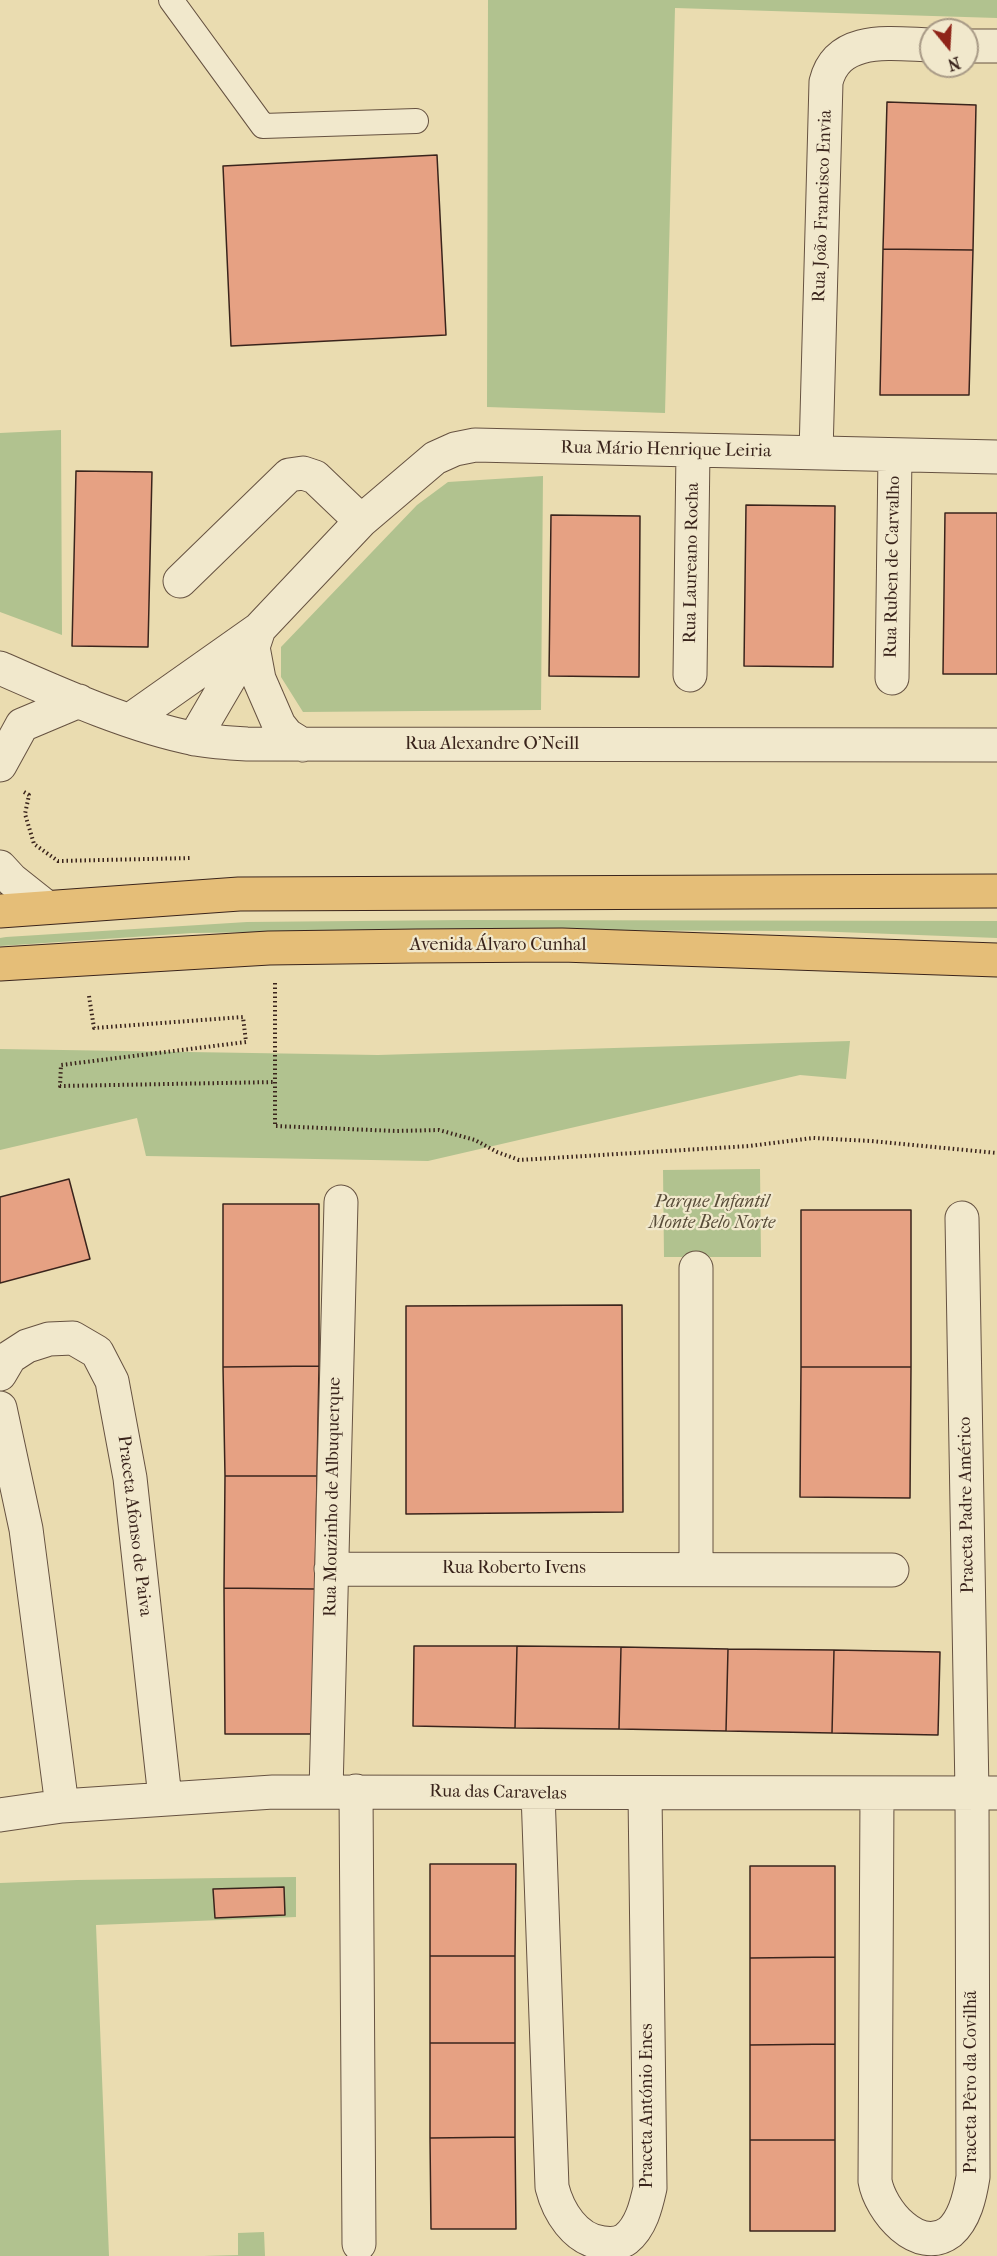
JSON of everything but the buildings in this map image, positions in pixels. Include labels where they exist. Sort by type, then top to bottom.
[{"type":"main road","points":[[0,912],[239,894],[997,891]]},
{"type":"main road","name":"Avenida Álvaro Cunhal","points":[[0,964],[258,948],[416,945],[562,945],[997,960]]},
{"type":"street","name":"Rua João Francisco Envia","points":[[816,453],[828,74],[838,60],[854,48],[874,43],[919,45]]},
{"type":"street","points":[[979,46],[997,46]]},
{"type":"street","name":"Rua Mário Henrique Leiria","points":[[130,720],[259,629],[361,521],[435,458],[455,449],[476,445],[997,457]]},
{"type":"street","name":"Rua Laureano Rocha","points":[[690,675],[693,451]]},
{"type":"street","name":"Rua Ruben de Carvalho","points":[[892,678],[895,455]]},
{"type":"street","points":[[180,581],[284,478],[295,473],[315,477],[361,521]]},
{"type":"street","name":"Rua Mário Henrique Leiria","points":[[194,739],[259,629]]},
{"type":"street","points":[[259,629],[253,647],[259,679],[279,725],[287,735],[303,745]]},
{"type":"street","name":"Rua Alexandre O'Neill","points":[[0,668],[130,720],[194,739],[247,744],[997,745]]},
{"type":"street","points":[[0,765],[22,725],[79,700]]},
{"type":"street","points":[[0,867],[12,880],[46,907]]},
{"type":"street","name":"Rua Mouzinho de Albuquerque","points":[[341,1202],[332,1569],[359,2244]]},
{"type":"street","name":"Praceta Padre Américo","points":[[962,1218],[985,1793]]},
{"type":"street","points":[[696,1268],[696,1569]]},
{"type":"street","name":"Praceta Afonso de Paiva","points":[[3,1362],[27,1346],[49,1338],[73,1338],[97,1352],[112,1381],[130,1478],[165,1798]]},
{"type":"street","points":[[0,1408],[26,1529],[62,1806]]},
{"type":"street","name":"Rua Roberto Ivens","points":[[332,1569],[892,1570]]},
{"type":"street","name":"Rua das Caravelas","points":[[0,1815],[62,1806],[165,1798],[341,1791],[645,1794],[985,1793]]},
{"type":"street","name":"Praceta António Enes","points":[[538,1793],[552,2187],[561,2210],[574,2228],[594,2241],[608,2244],[621,2242],[634,2229],[643,2213],[650,2188],[645,1794]]},
{"type":"street","name":"Praceta Pêro da Covilhã","points":[[877,1793],[875,2181],[884,2205],[897,2222],[911,2233],[931,2239],[943,2236],[957,2224],[966,2207],[973,2177],[985,1793]]},
{"type":"lane","points":[[171,0],[263,126],[416,121]]},
{"type":"path","points":[[276,978],[275,1126],[396,1131],[439,1130],[475,1140],[497,1152],[519,1160],[749,1146],[813,1138],[997,1153]]},
{"type":"path","points":[[87,986],[94,1028],[243,1017],[246,1041],[61,1065],[60,1086],[275,1082]]},
{"type":"green space","points":[[488,0],[997,0],[997,18],[675,8],[665,413],[487,407]]},
{"type":"green space","points":[[61,430],[62,635],[0,612],[0,433]]},
{"type":"green space","points":[[543,476],[541,710],[303,712],[281,677],[281,647],[417,505],[448,482]]},
{"type":"green space","points":[[997,921],[997,938],[812,931],[425,930],[193,933],[0,946],[0,938],[6,937],[247,922]]},
{"type":"green space","points":[[850,1041],[846,1079],[800,1075],[428,1161],[146,1156],[137,1118],[0,1150],[0,1049],[378,1055]]},
{"type":"green space","name":"Parque Infantil Monte Belo Norte","points":[[760,1169],[761,1257],[664,1257],[663,1170]]},
{"type":"green space","points":[[296,1877],[296,1917],[96,1925],[109,2256],[0,2256],[0,1883]]},
{"type":"green space","points":[[264,2232],[265,2256],[204,2256],[238,2255],[238,2233]]}]
